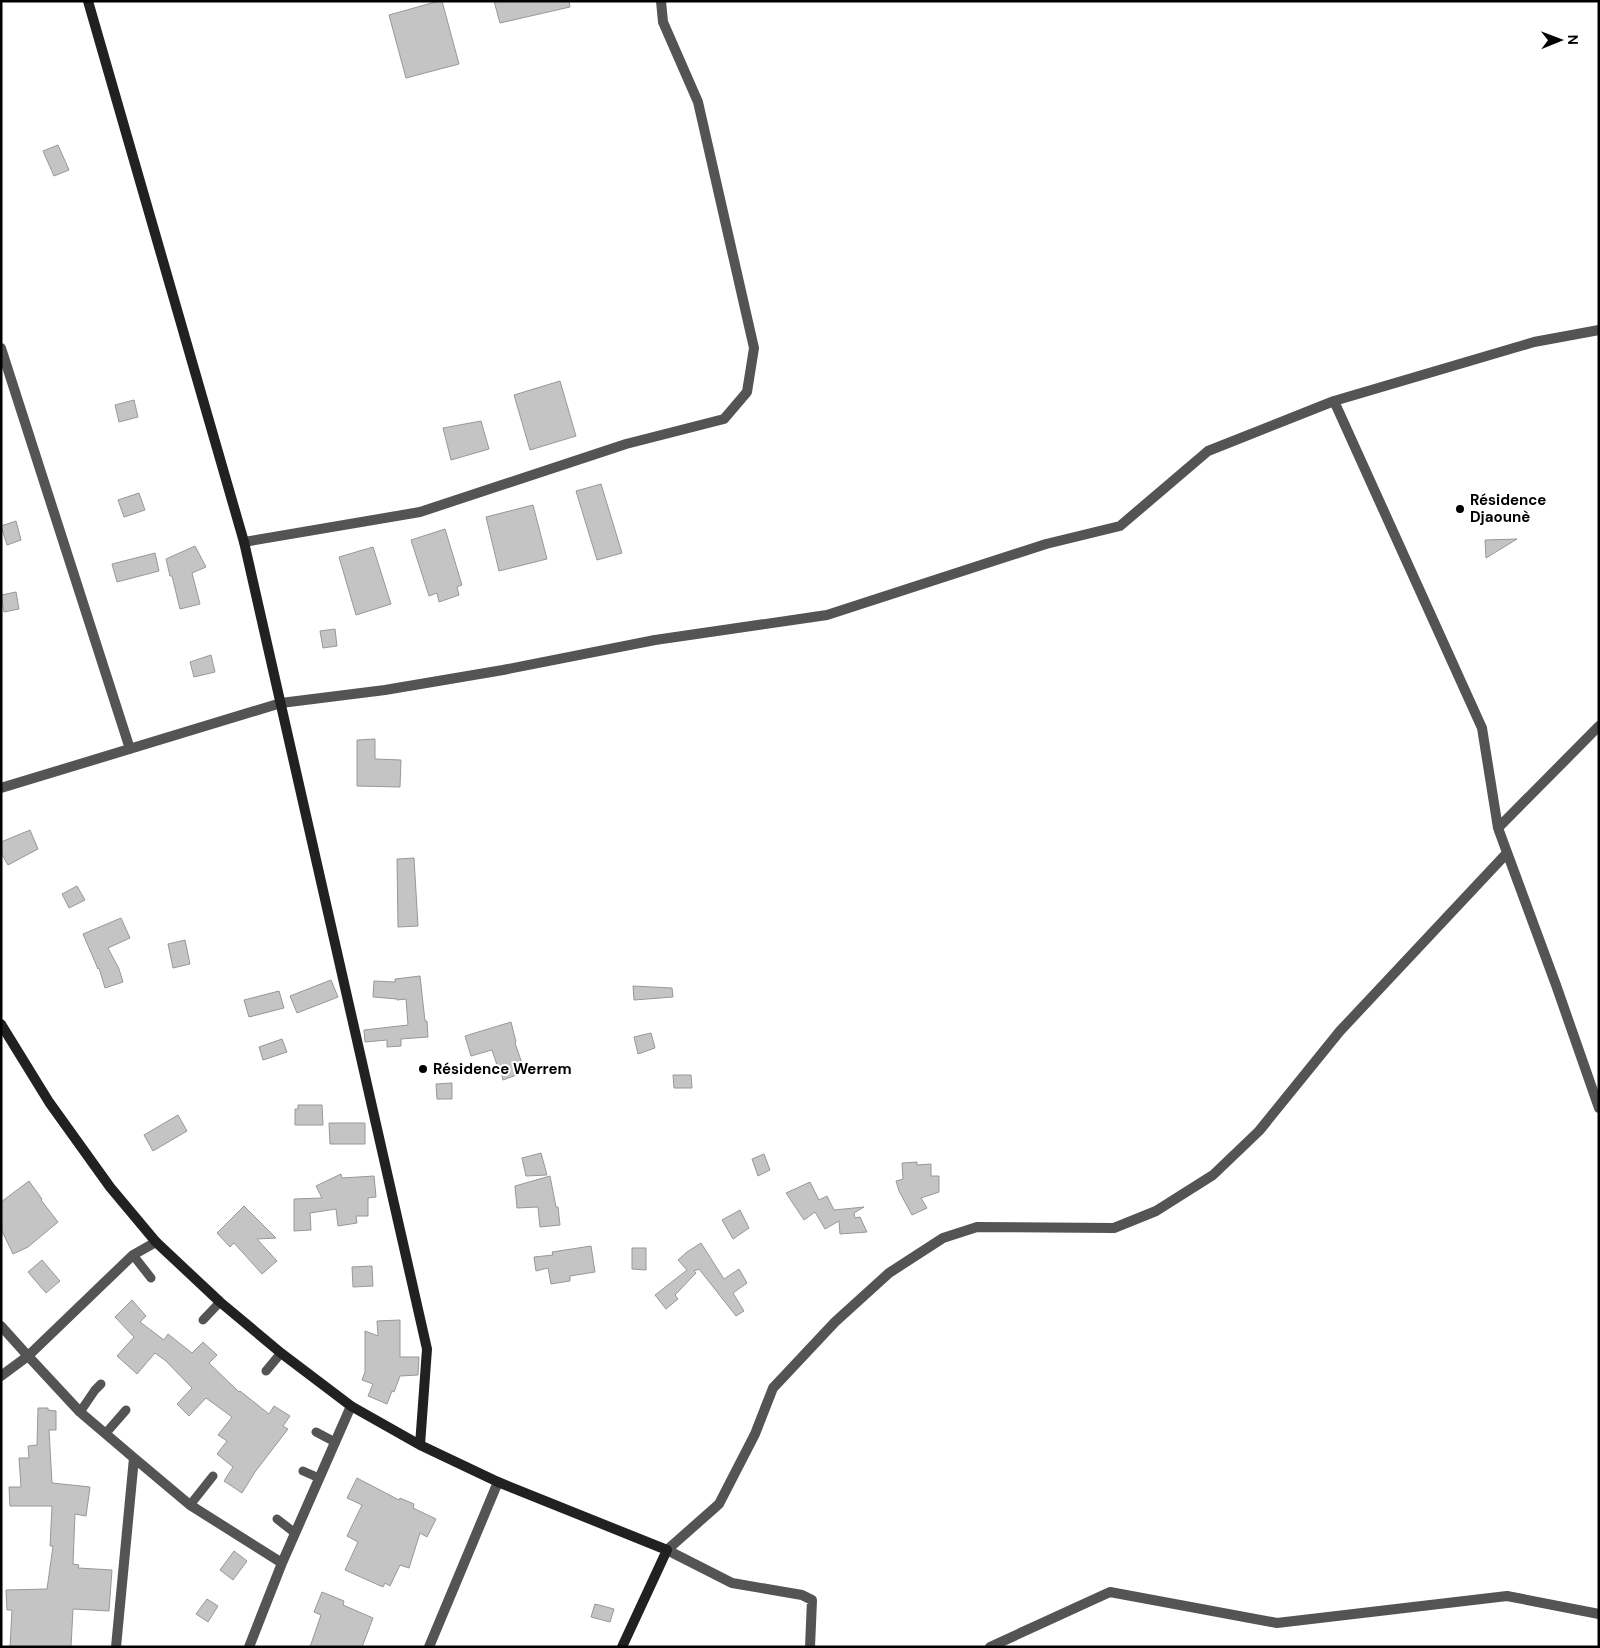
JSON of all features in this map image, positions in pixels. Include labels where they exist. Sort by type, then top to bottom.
[{"type":"street","points":[[88,1],[244,542],[427,1349],[420,1445]]},
{"type":"street","points":[[244,542],[420,512],[626,444],[724,419],[747,392],[754,348],[698,102],[663,22],[661,1]]},
{"type":"street","points":[[1,788],[280,703],[385,690],[494,672],[655,640],[827,615],[1046,544],[1120,526],[1208,451],[1334,401],[1534,342],[1599,330]]},
{"type":"street","points":[[1,348],[130,749]]},
{"type":"street","points":[[1334,401],[1482,728],[1498,828],[1599,1108]]},
{"type":"street","points":[[1498,828],[1599,726]]},
{"type":"street","points":[[622,1647],[667,1550],[719,1504],[755,1434],[774,1388],[835,1322],[889,1274],[943,1238],[977,1227],[1114,1228],[1156,1211],[1213,1175],[1259,1130],[1340,1031],[1507,853]]},
{"type":"street","points":[[1,1024],[49,1102],[110,1187],[156,1242],[220,1302],[282,1353],[351,1406],[420,1445],[498,1482],[667,1550],[732,1583],[802,1595],[812,1600],[810,1647]]},
{"type":"street","points":[[1,1376],[28,1356],[132,1256],[156,1242]]},
{"type":"street","points":[[1,1326],[80,1412],[134,1458],[190,1505],[282,1563]]},
{"type":"street","points":[[249,1647],[295,1532],[351,1406]]},
{"type":"street","points":[[116,1647],[134,1458]]},
{"type":"street","points":[[429,1647],[498,1482]]},
{"type":"street","points":[[990,1647],[1110,1592],[1277,1623],[1506,1596],[1599,1614]]},
{"type":"lane","points":[[132,1256],[151,1278]]},
{"type":"lane","points":[[203,1320],[220,1302]]},
{"type":"lane","points":[[266,1371],[282,1353]]},
{"type":"lane","points":[[80,1412],[101,1384]]},
{"type":"lane","points":[[106,1433],[126,1410]]},
{"type":"lane","points":[[316,1432],[335,1442]]},
{"type":"lane","points":[[303,1471],[319,1478]]},
{"type":"lane","points":[[190,1505],[213,1476]]},
{"type":"lane","points":[[278,1518],[295,1532]]},
{"type":"building","points":[[442,1],[459,64],[406,78],[389,15]]},
{"type":"building","points":[[494,1],[569,1],[570,7],[500,23]]},
{"type":"building","points":[[58,145],[69,170],[54,176],[43,151]]},
{"type":"building","points":[[560,381],[576,436],[530,450],[514,395]]},
{"type":"building","points":[[134,400],[138,417],[119,422],[115,405]]},
{"type":"building","points":[[481,421],[489,449],[451,460],[443,428]]},
{"type":"building","points":[[601,484],[622,553],[597,560],[576,491]]},
{"type":"building","points":[[139,493],[145,510],[124,517],[118,500]]},
{"type":"building","points":[[533,505],[547,559],[499,571],[486,517]]},
{"type":"building","points":[[16,521],[21,540],[7,545],[1,526]]},
{"type":"building","points":[[445,529],[462,585],[457,587],[459,595],[439,602],[437,593],[429,596],[411,540]]},
{"type":"building","points":[[1517,539],[1486,558],[1485,540]]},
{"type":"building","points":[[195,546],[206,567],[192,573],[200,604],[180,609],[166,559]]},
{"type":"building","points":[[373,547],[391,604],[356,615],[339,557]]},
{"type":"building","points":[[155,553],[159,571],[117,582],[112,564]]},
{"type":"building","points":[[16,592],[19,609],[4,612],[1,595]]},
{"type":"building","points":[[335,629],[337,646],[323,648],[320,631]]},
{"type":"building","points":[[211,655],[215,672],[194,677],[190,662]]},
{"type":"building","points":[[375,739],[375,759],[401,760],[400,787],[357,786],[357,740]]},
{"type":"building","points":[[30,830],[38,849],[8,865],[1,853],[1,842]]},
{"type":"building","points":[[414,858],[418,926],[398,927],[397,859]]},
{"type":"building","points":[[77,886],[85,900],[69,908],[62,894]]},
{"type":"building","points":[[121,918],[130,938],[108,948],[119,969],[123,982],[105,988],[99,968],[83,934]]},
{"type":"building","points":[[185,940],[190,964],[173,968],[168,944]]},
{"type":"building","points":[[420,976],[428,1037],[401,1039],[401,1046],[387,1047],[387,1040],[365,1042],[364,1030],[408,1025],[406,999],[397,1000],[373,997],[374,981],[395,982],[395,979]]},
{"type":"building","points":[[331,980],[338,997],[297,1013],[290,996]]},
{"type":"building","points":[[633,986],[672,988],[673,997],[634,1000]]},
{"type":"building","points":[[279,991],[284,1008],[249,1017],[244,1000]]},
{"type":"building","points":[[511,1022],[515,1043],[525,1072],[503,1080],[492,1050],[471,1056],[465,1036]]},
{"type":"building","points":[[651,1033],[655,1048],[638,1054],[634,1037]]},
{"type":"building","points":[[282,1039],[287,1052],[263,1060],[259,1047]]},
{"type":"building","points":[[673,1075],[691,1075],[692,1088],[674,1088]]},
{"type":"building","points":[[452,1083],[452,1099],[437,1099],[436,1084]]},
{"type":"building","points":[[298,1105],[322,1105],[323,1125],[295,1125],[295,1109],[298,1109]]},
{"type":"building","points":[[178,1115],[187,1131],[153,1151],[144,1135]]},
{"type":"building","points":[[329,1123],[365,1123],[365,1144],[330,1144]]},
{"type":"building","points":[[541,1153],[547,1175],[526,1176],[522,1158]]},
{"type":"building","points":[[764,1154],[770,1170],[758,1176],[752,1159]]},
{"type":"building","points":[[917,1162],[917,1165],[931,1164],[931,1176],[939,1176],[939,1192],[921,1198],[927,1208],[912,1215],[899,1191],[896,1181],[903,1179],[902,1163]]},
{"type":"building","points":[[341,1174],[342,1178],[374,1176],[376,1197],[368,1198],[368,1216],[356,1216],[357,1223],[338,1226],[336,1209],[310,1213],[311,1230],[294,1231],[294,1199],[322,1198],[316,1186]]},
{"type":"building","points":[[550,1176],[556,1207],[558,1207],[560,1225],[540,1227],[538,1207],[517,1208],[515,1186]]},
{"type":"building","points":[[29,1181],[58,1222],[28,1247],[13,1254],[1,1229],[1,1202]]},
{"type":"building","points":[[810,1182],[819,1200],[827,1196],[834,1210],[864,1207],[854,1213],[855,1218],[860,1217],[867,1232],[840,1234],[839,1221],[825,1229],[815,1212],[804,1220],[786,1193]]},
{"type":"building","points":[[244,1206],[276,1238],[257,1239],[277,1261],[262,1274],[234,1243],[230,1247],[217,1233]]},
{"type":"building","points":[[740,1210],[749,1228],[733,1239],[722,1220]]},
{"type":"building","points":[[701,1243],[724,1279],[739,1269],[747,1283],[733,1293],[744,1311],[736,1316],[699,1269],[694,1271],[696,1273],[675,1295],[678,1299],[666,1309],[655,1295],[687,1270],[678,1260]]},
{"type":"building","points":[[591,1246],[595,1272],[570,1276],[570,1281],[551,1284],[548,1268],[536,1271],[534,1257],[553,1255],[552,1252]]},
{"type":"building","points":[[632,1248],[646,1248],[646,1270],[632,1269]]},
{"type":"building","points":[[42,1260],[60,1281],[46,1293],[28,1272]]},
{"type":"building","points":[[372,1266],[373,1286],[353,1287],[352,1267]]},
{"type":"building","points":[[132,1300],[146,1316],[140,1322],[164,1340],[168,1334],[192,1353],[203,1342],[217,1355],[209,1363],[239,1392],[269,1414],[274,1406],[290,1416],[283,1426],[288,1429],[255,1472],[242,1493],[224,1481],[233,1467],[217,1454],[227,1441],[218,1435],[232,1417],[206,1398],[189,1416],[177,1404],[192,1388],[166,1361],[155,1353],[137,1374],[117,1356],[134,1337],[115,1317]]},
{"type":"building","points":[[400,1320],[400,1357],[419,1357],[418,1375],[400,1376],[387,1404],[368,1396],[373,1384],[362,1380],[365,1372],[365,1331],[378,1336],[377,1321]]},
{"type":"building","points":[[38,1408],[48,1408],[48,1410],[56,1411],[56,1430],[49,1430],[52,1483],[90,1487],[86,1516],[75,1514],[73,1564],[79,1565],[78,1568],[112,1570],[109,1611],[73,1609],[71,1647],[10,1647],[12,1610],[7,1610],[6,1590],[47,1589],[53,1546],[50,1546],[52,1506],[10,1506],[9,1487],[21,1487],[19,1458],[29,1458],[28,1446],[37,1445]]},
{"type":"building","points":[[357,1478],[399,1500],[400,1498],[414,1504],[413,1508],[436,1519],[427,1537],[420,1533],[409,1568],[400,1565],[390,1586],[385,1583],[383,1587],[345,1570],[358,1542],[347,1536],[362,1505],[347,1498]]},
{"type":"building","points":[[234,1551],[247,1561],[233,1580],[220,1570]]},
{"type":"building","points":[[322,1592],[344,1601],[343,1605],[373,1618],[362,1647],[310,1647],[321,1615],[314,1612]]},
{"type":"building","points":[[207,1599],[218,1606],[208,1622],[196,1614]]},
{"type":"building","points":[[595,1604],[614,1609],[610,1622],[591,1617]]},
{"type":"place","name":"Résidence Djaounè","points":[[1460,509]]},
{"type":"place","name":"Résidence Werrem","points":[[423,1069]]}]
